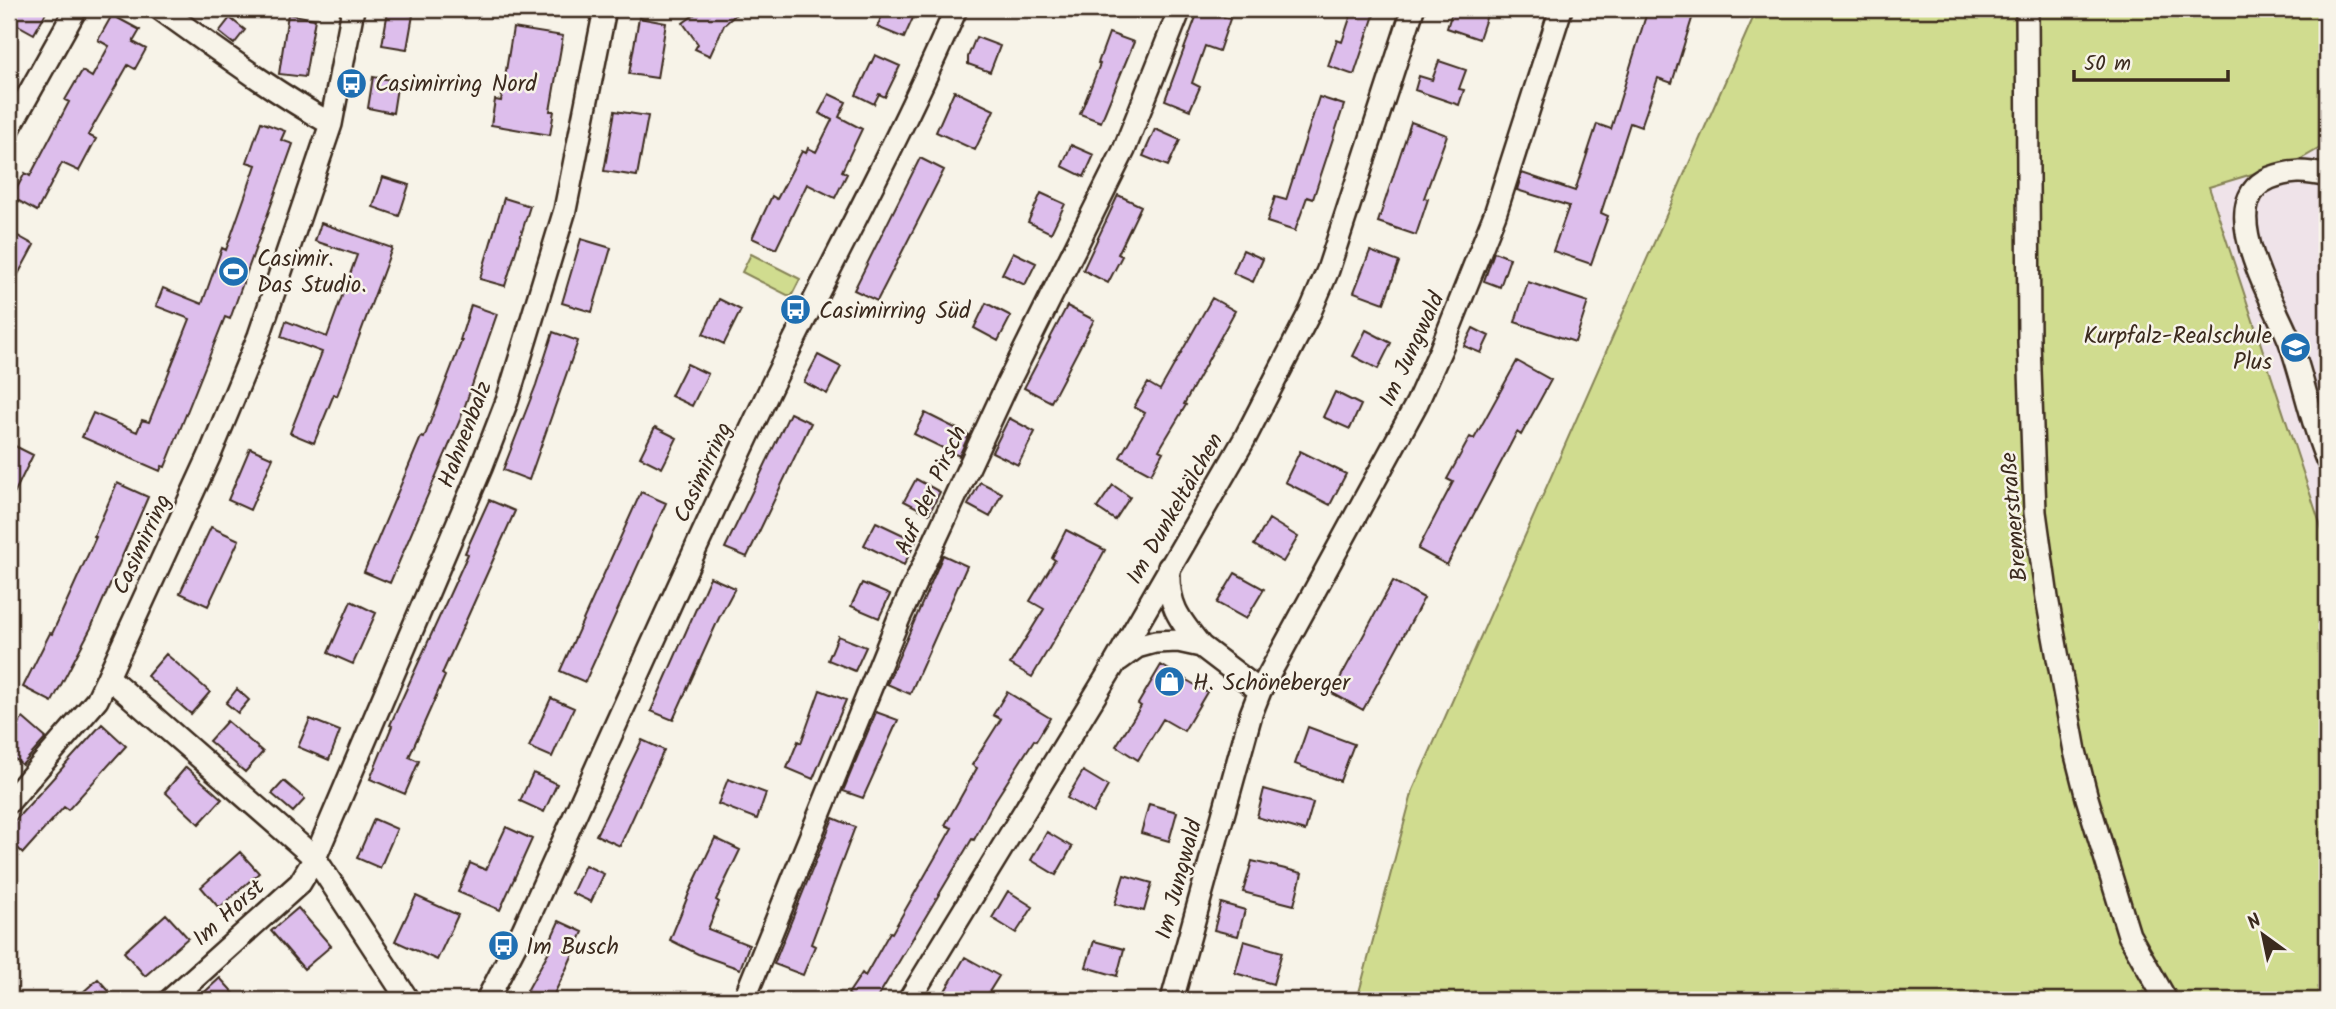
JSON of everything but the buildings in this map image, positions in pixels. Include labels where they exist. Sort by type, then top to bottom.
[{"type":"street","points":[[9,129],[76,9]]},
{"type":"street","points":[[160,9],[260,81],[331,124]]},
{"type":"street","name":"Casimirring","points":[[9,802],[97,700],[209,457],[259,336],[331,124],[353,9]]},
{"type":"street","name":"Hahnenbalz","points":[[315,858],[507,401],[565,209],[605,9]]},
{"type":"street","name":"Casimirring","points":[[487,1000],[534,906],[740,453],[902,125],[956,9]]},
{"type":"street","name":"Auf der Pirsch","points":[[744,1000],[898,618],[1006,387],[1124,150],[1180,9]]},
{"type":"street","name":"Im Dunkeltälchen","points":[[909,1000],[1115,663],[1244,440],[1310,312],[1328,270],[1413,9]]},
{"type":"street","name":"Im Jungwald","points":[[1172,1000],[1251,713],[1260,691],[1417,403],[1441,349],[1495,214],[1561,9]]},
{"type":"street","name":"Bremerstraße","points":[[2027,9],[2029,342],[2035,512],[2047,598],[2075,751],[2087,798],[2129,934],[2166,1000]]},
{"type":"street","points":[[2327,176],[2299,170],[2261,182],[2251,193],[2245,207],[2245,222],[2257,268],[2290,342],[2314,430],[2327,460]]},
{"type":"street","points":[[1169,567],[1170,598],[1175,612],[1201,646],[1260,691]]},
{"type":"street","points":[[1115,663],[1137,647],[1155,642],[1178,641],[1201,646]]},
{"type":"street","points":[[108,677],[315,858],[408,1000]]},
{"type":"street","name":"Im Horst","points":[[170,1000],[300,883],[315,858]]},
{"type":"shaded area","name":"Kurpfalz-Realschule Plus","points":[[2327,144],[2327,545],[2209,187],[2299,160]]},
{"type":"green space","points":[[1757,9],[2327,9],[2327,144],[2299,160],[2209,187],[2327,545],[2327,1000],[1357,1000],[1413,790]]},
{"type":"green space","points":[[751,254],[800,279],[791,297],[742,272]]},
{"type":"place","name":"Casimirring Nord","points":[[352,83]]},
{"type":"place","name":"Casimir. Das Studio.","points":[[234,271]]},
{"type":"place","name":"Casimirring Süd","points":[[796,310]]},
{"type":"place","name":"Kurpfalz-Realschule Plus","points":[[2295,348]]},
{"type":"place","name":"H. Schöneberger","points":[[1170,682]]},
{"type":"place","name":"Im Busch","points":[[503,946]]}]
